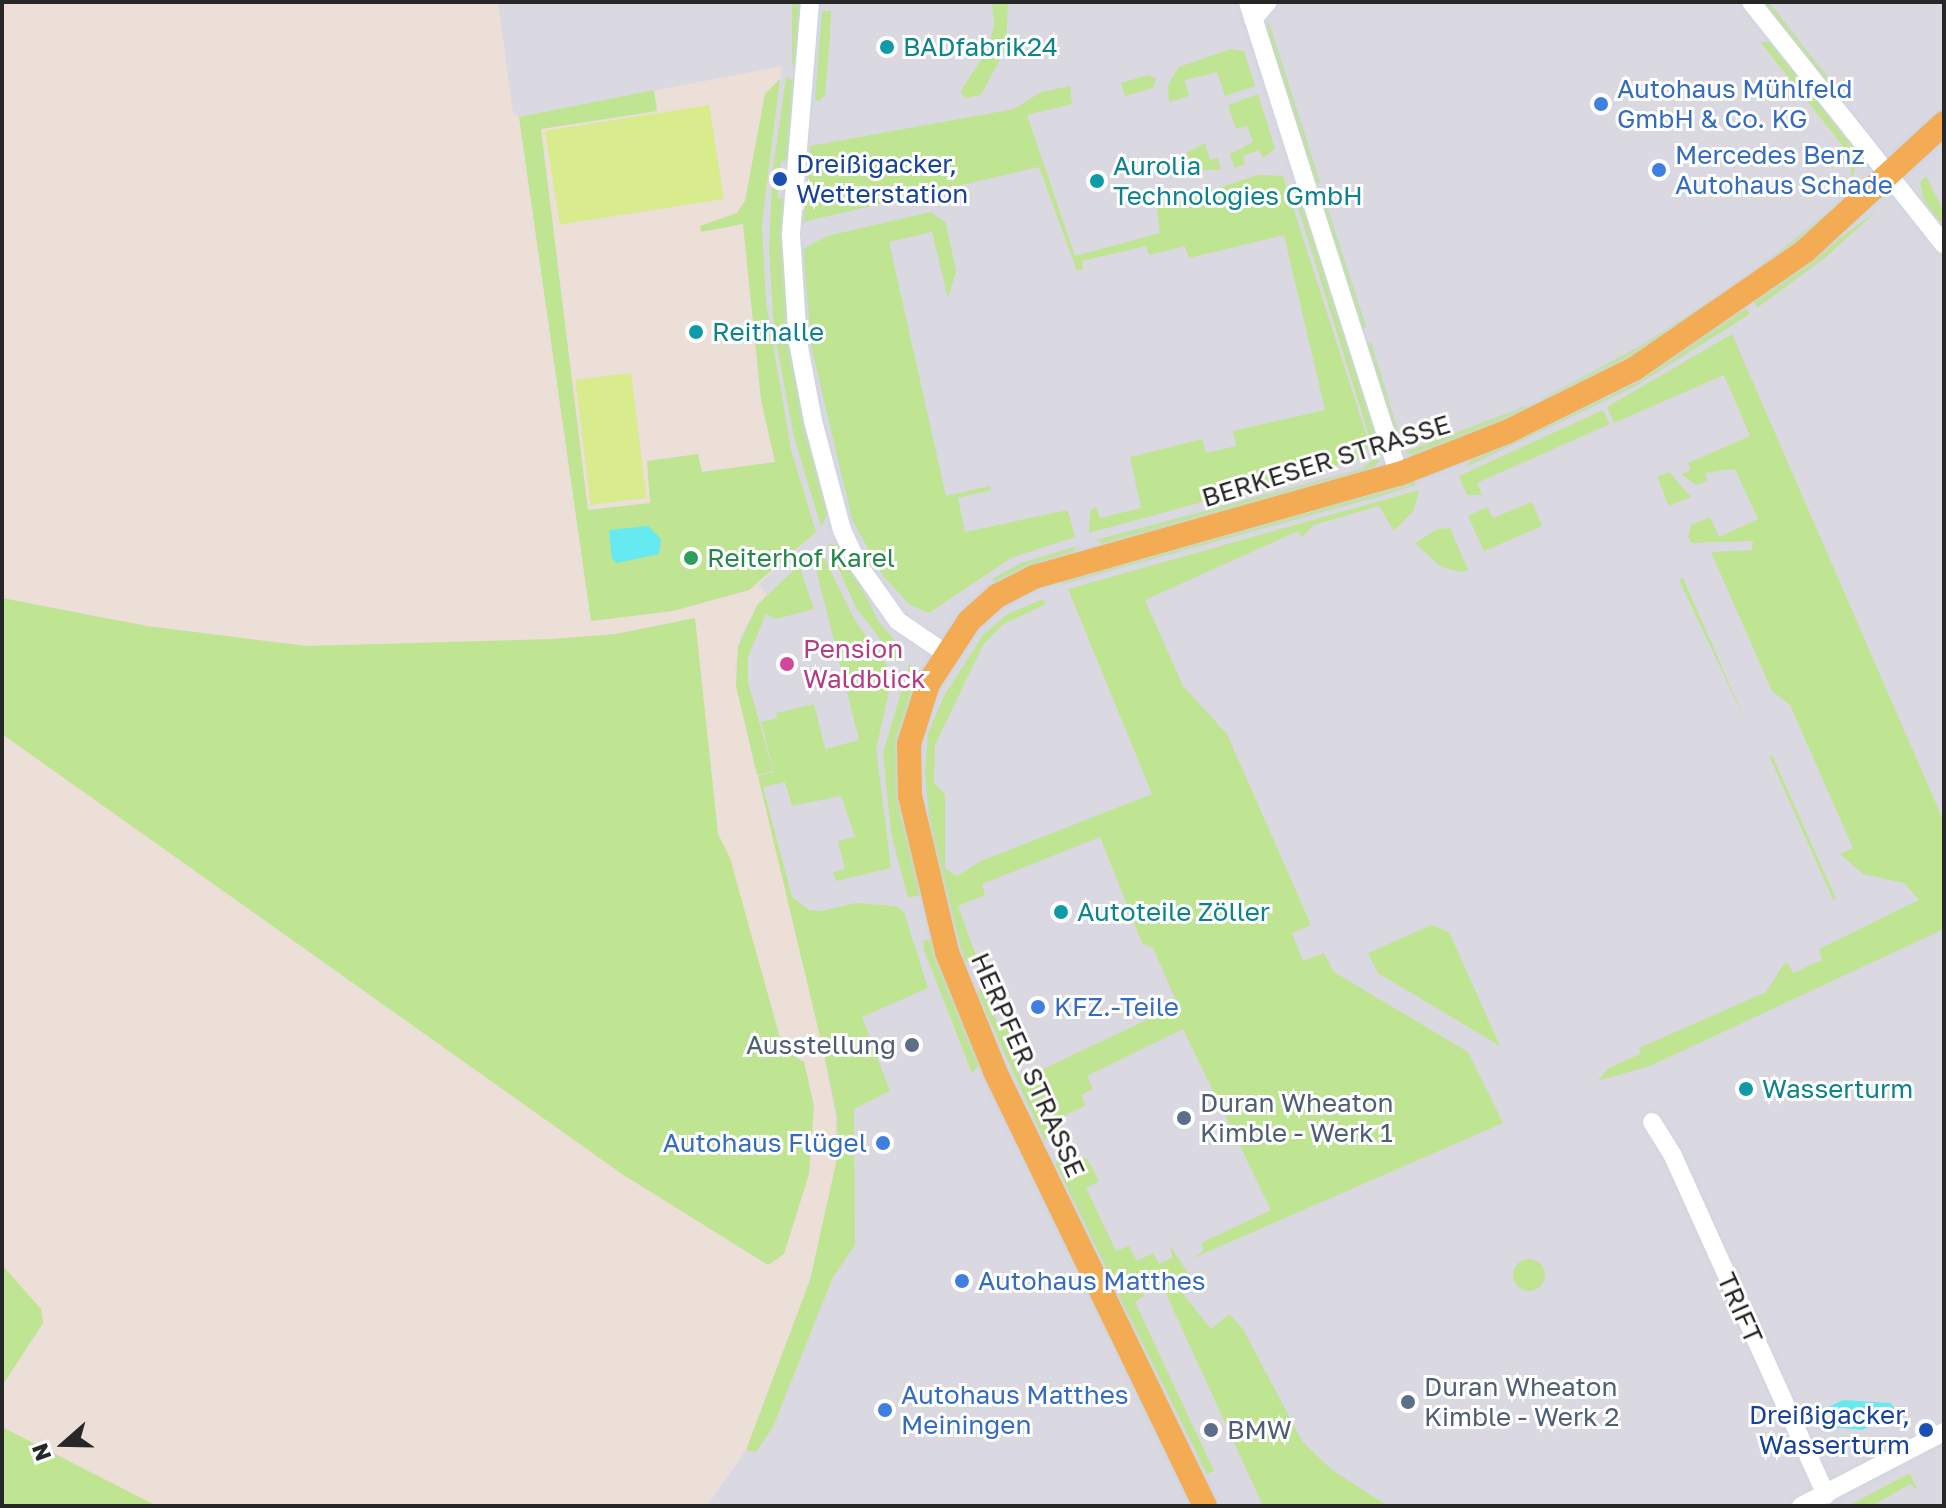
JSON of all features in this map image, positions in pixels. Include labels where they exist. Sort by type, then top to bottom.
[{"type":"main road","name":"BERKESER STRASSE","points":[[945,653],[969,621],[997,596],[1056,567],[1399,474],[1541,417],[1634,369],[1777,272],[1890,177],[1944,123]]},
{"type":"main road","name":"HERPFER STRASSE","points":[[945,653],[914,721],[908,768],[924,873],[944,941],[995,1071],[1205,1506]]},
{"type":"street","points":[[810,2],[791,235],[798,342],[813,421],[842,530],[859,566],[898,621],[945,653]]},
{"type":"street","points":[[1268,2],[1250,10],[1399,474]]},
{"type":"street","points":[[1751,2],[1944,245]]},
{"type":"street","name":"TRIFT","points":[[1652,1122],[1673,1156],[1826,1495]]},
{"type":"street","points":[[1801,1506],[1944,1432]]},
{"type":"shaded area","points":[[498,2],[1944,2],[1944,1506],[707,1506],[746,1450],[783,1363],[817,1257],[836,1163],[836,1117],[823,1049],[735,672],[741,634],[767,594],[758,585],[816,532],[791,449],[766,302],[762,224],[782,66],[519,117],[513,113]]},
{"type":"green space","points":[[792,2],[803,2],[803,65],[792,65]]},
{"type":"green space","points":[[992,2],[1008,2],[1006,48],[981,95],[966,98],[960,92],[988,49],[994,25]]},
{"type":"green space","points":[[1761,2],[1769,2],[1840,93],[1835,99]]},
{"type":"green space","points":[[822,11],[831,11],[825,95],[819,101],[815,99]]},
{"type":"green space","points":[[1269,23],[1320,182],[1314,185],[1264,34]]},
{"type":"green space","points":[[1760,42],[1771,42],[1858,153],[1852,181],[1850,155]]},
{"type":"green space","points":[[1231,49],[1244,51],[1255,86],[1225,96],[1217,72],[1185,80],[1189,96],[1169,102],[1168,85],[1179,67]]},
{"type":"green space","points":[[1148,75],[1156,78],[1153,88],[1125,96],[1121,83]]},
{"type":"green space","points":[[786,77],[797,82],[788,161],[781,161],[779,177],[772,176]]},
{"type":"green space","points":[[780,79],[762,224],[766,302],[791,449],[816,532],[749,590],[673,611],[591,621],[519,117],[654,90],[657,111],[541,129],[588,510],[650,503],[647,461],[698,454],[702,472],[775,462],[761,400],[743,224],[701,232],[700,226],[737,213],[745,201],[765,94]]},
{"type":"green space","points":[[1070,86],[1072,104],[1027,115],[1075,256],[1160,233],[1157,208],[1258,175],[1283,176],[1369,443],[1364,458],[1089,533],[1090,510],[1096,507],[1100,518],[1141,508],[1130,457],[1202,439],[1206,453],[1236,446],[1233,431],[1325,410],[1284,235],[1189,258],[1185,246],[1149,255],[1146,246],[1082,261],[1083,269],[1077,271],[1039,167],[803,222],[810,146],[1014,109],[1041,92]]},
{"type":"green space","points":[[1258,94],[1275,149],[1263,158],[1259,150],[1243,156],[1245,164],[1234,168],[1230,154],[1253,142],[1247,126],[1236,129],[1228,105]]},
{"type":"green space","points":[[709,105],[724,199],[560,225],[545,131]]},
{"type":"green space","points":[[1205,143],[1210,160],[1218,158],[1221,170],[1199,170],[1188,157],[1186,153]]},
{"type":"green space","points":[[1926,176],[1944,212],[1944,228],[1924,201],[1920,182]]},
{"type":"green space","points":[[1863,178],[1850,203],[1678,332],[1545,405],[1542,399],[1640,346],[1740,282],[1841,202]]},
{"type":"green space","points":[[772,182],[779,183],[777,198],[784,199],[787,315],[828,513],[821,527],[794,437],[774,331],[769,249]]},
{"type":"green space","points":[[1298,186],[1381,440],[1381,455],[1375,455],[1292,188]]},
{"type":"green space","points":[[1323,194],[1366,327],[1361,329],[1317,196]]},
{"type":"green space","points":[[1879,209],[1826,257],[1757,308],[1754,302]]},
{"type":"green space","points":[[931,212],[946,223],[956,271],[948,298],[932,232],[889,242],[946,496],[990,486],[991,490],[958,498],[965,532],[1068,510],[1075,537],[1011,558],[929,613],[910,605],[883,576],[852,519],[811,345],[803,249],[827,236]]},
{"type":"green space","points":[[1746,308],[1750,314],[1634,387],[1464,468],[1475,456],[1652,368]]},
{"type":"green space","points":[[1732,334],[1944,822],[1944,929],[1650,1066],[1597,1081],[1609,1068],[1640,1054],[1639,1048],[1766,992],[1783,965],[1788,963],[1793,973],[1822,960],[1819,949],[1919,900],[1904,883],[1863,874],[1840,854],[1853,848],[1790,705],[1772,691],[1711,552],[1752,550],[1753,541],[1691,543],[1688,537],[1691,525],[1710,517],[1719,537],[1758,519],[1735,469],[1705,473],[1708,481],[1696,485],[1681,474],[1691,470],[1688,463],[1750,436],[1724,375],[1614,423],[1607,407]]},
{"type":"green space","points":[[1371,342],[1400,437],[1409,445],[1401,448],[1365,344]]},
{"type":"green space","points":[[631,373],[646,498],[591,505],[575,380]]},
{"type":"green space","points":[[1526,406],[1530,413],[1415,456],[1405,452]]},
{"type":"green space","points":[[1603,410],[1610,424],[1477,483],[1482,495],[1467,495],[1459,476]]},
{"type":"green space","points":[[1373,460],[1380,460],[1371,472],[1104,545],[1096,540],[1361,469]]},
{"type":"green space","points":[[1669,472],[1691,497],[1669,506],[1657,477]]},
{"type":"green space","points":[[1412,479],[1416,485],[1377,497],[1063,584],[1060,577]]},
{"type":"green space","points":[[1419,490],[1414,510],[1394,531],[1379,506],[1314,525],[1302,537],[1298,531],[1145,600],[1183,686],[1227,734],[1311,925],[1292,933],[1303,961],[1324,953],[1334,972],[1468,1052],[1503,1123],[1191,1259],[1204,1250],[1201,1243],[1271,1210],[1183,1029],[1087,1076],[1093,1089],[1081,1095],[1086,1105],[1058,1119],[1064,1130],[1044,1140],[976,991],[988,987],[999,992],[987,999],[998,1024],[1012,1019],[1029,1057],[1015,1064],[1022,1079],[1178,1005],[1153,948],[1142,943],[1100,837],[982,884],[985,895],[958,906],[979,964],[964,961],[930,829],[925,772],[928,733],[945,694],[983,635],[1006,615],[1043,599],[1046,604],[1002,625],[983,645],[935,745],[934,783],[945,795],[945,869],[957,876],[981,861],[1152,794],[1068,589]]},
{"type":"green space","points":[[1532,502],[1542,526],[1484,551],[1468,516],[1487,507],[1493,518]]},
{"type":"green space","points":[[1450,528],[1468,570],[1462,572],[1441,567],[1415,543],[1437,529]]},
{"type":"green space","points":[[828,544],[842,545],[878,621],[905,652],[898,663],[855,606]]},
{"type":"green space","points":[[1077,546],[1072,555],[996,584],[992,579],[1021,563]]},
{"type":"green space","points":[[820,549],[854,619],[893,674],[876,749],[891,868],[836,881],[833,872],[845,869],[838,841],[855,837],[841,796],[792,806],[785,782],[763,787],[792,897],[809,910],[821,911],[856,903],[896,906],[904,912],[928,988],[862,1017],[890,1091],[854,1109],[855,1245],[833,1277],[773,1427],[756,1452],[746,1450],[810,1280],[836,1163],[837,1116],[758,776],[774,772],[761,722],[777,718],[776,713],[814,704],[828,760],[826,749],[859,740],[813,557]]},
{"type":"green space","points":[[799,565],[814,609],[776,619],[766,614],[748,657],[748,682],[773,771],[757,775],[736,686],[738,647],[757,605]]},
{"type":"green space","points":[[1683,578],[1747,724],[1679,580]]},
{"type":"green space","points":[[2,598],[147,626],[307,646],[552,639],[616,634],[695,618],[718,834],[730,858],[783,1049],[804,1062],[814,1106],[809,1174],[784,1254],[768,1265],[622,1174],[2,734]]},
{"type":"green space","points":[[910,662],[915,684],[898,742],[897,772],[921,895],[908,898],[891,833],[883,753]]},
{"type":"green space","points":[[1772,755],[1836,898],[1833,900],[1769,756]]},
{"type":"green space","points":[[1431,925],[1449,932],[1500,1046],[1378,973],[1368,953]]},
{"type":"green space","points":[[934,939],[981,1063],[972,1073],[924,950],[923,941]]},
{"type":"green space","points":[[1068,1152],[1087,1159],[1099,1181],[1086,1188],[1116,1251],[1129,1246],[1137,1261],[1153,1253],[1159,1264],[1172,1258],[1170,1245],[1188,1273],[1176,1285],[1211,1329],[1229,1314],[1243,1329],[1302,1441],[1332,1470],[1388,1506],[1263,1506],[1158,1276],[1139,1284],[1144,1296],[1135,1302],[1214,1471],[1207,1474],[1117,1293],[1127,1288],[1124,1279],[1113,1283],[1055,1163]]},
{"type":"green space","points":[[1529,1259],[1540,1264],[1545,1275],[1540,1286],[1529,1291],[1518,1286],[1513,1275],[1518,1264]]},
{"type":"green space","points":[[2,1265],[41,1309],[43,1323],[2,1386]]},
{"type":"green space","points":[[2,1427],[157,1506],[2,1506]]},
{"type":"green space","points":[[1910,1473],[1918,1490],[1910,1484],[1872,1506],[1848,1506]]},
{"type":"water","points":[[648,526],[661,539],[659,554],[617,563],[612,559],[609,530]]},
{"type":"water","points":[[1843,1400],[1890,1403],[1900,1413],[1862,1430],[1832,1427],[1830,1406]]},
{"type":"place","name":"BADfabrik24","points":[[887,47]]},
{"type":"place","name":"Autohaus Mühlfeld GmbH & Co. KG","points":[[1601,104]]},
{"type":"place","name":"Mercedes Benz Autohaus Schade","points":[[1659,170]]},
{"type":"place","name":"Dreißigacker, Wetterstation","points":[[780,179]]},
{"type":"place","name":"Aurolia Technologies GmbH","points":[[1097,181]]},
{"type":"place","name":"Reithalle","points":[[696,332]]},
{"type":"place","name":"Reiterhof Karel","points":[[691,558]]},
{"type":"place","name":"Pension Waldblick","points":[[787,664]]},
{"type":"place","name":"Autoteile Zöller","points":[[1061,912]]},
{"type":"place","name":"KFZ.-Teile","points":[[1038,1007]]},
{"type":"place","name":"Ausstellung","points":[[912,1045]]},
{"type":"place","name":"Wasserturm","points":[[1746,1089]]},
{"type":"place","name":"Duran Wheaton Kimble - Werk 1","points":[[1184,1118]]},
{"type":"place","name":"Autohaus Flügel","points":[[883,1143]]},
{"type":"place","name":"Autohaus Matthes","points":[[962,1281]]},
{"type":"place","name":"Duran Wheaton Kimble - Werk 2","points":[[1408,1402]]},
{"type":"place","name":"Autohaus Matthes Meiningen","points":[[885,1410]]},
{"type":"place","name":"BMW","points":[[1211,1430]]},
{"type":"place","name":"Dreißigacker, Wasserturm","points":[[1926,1430]]}]
